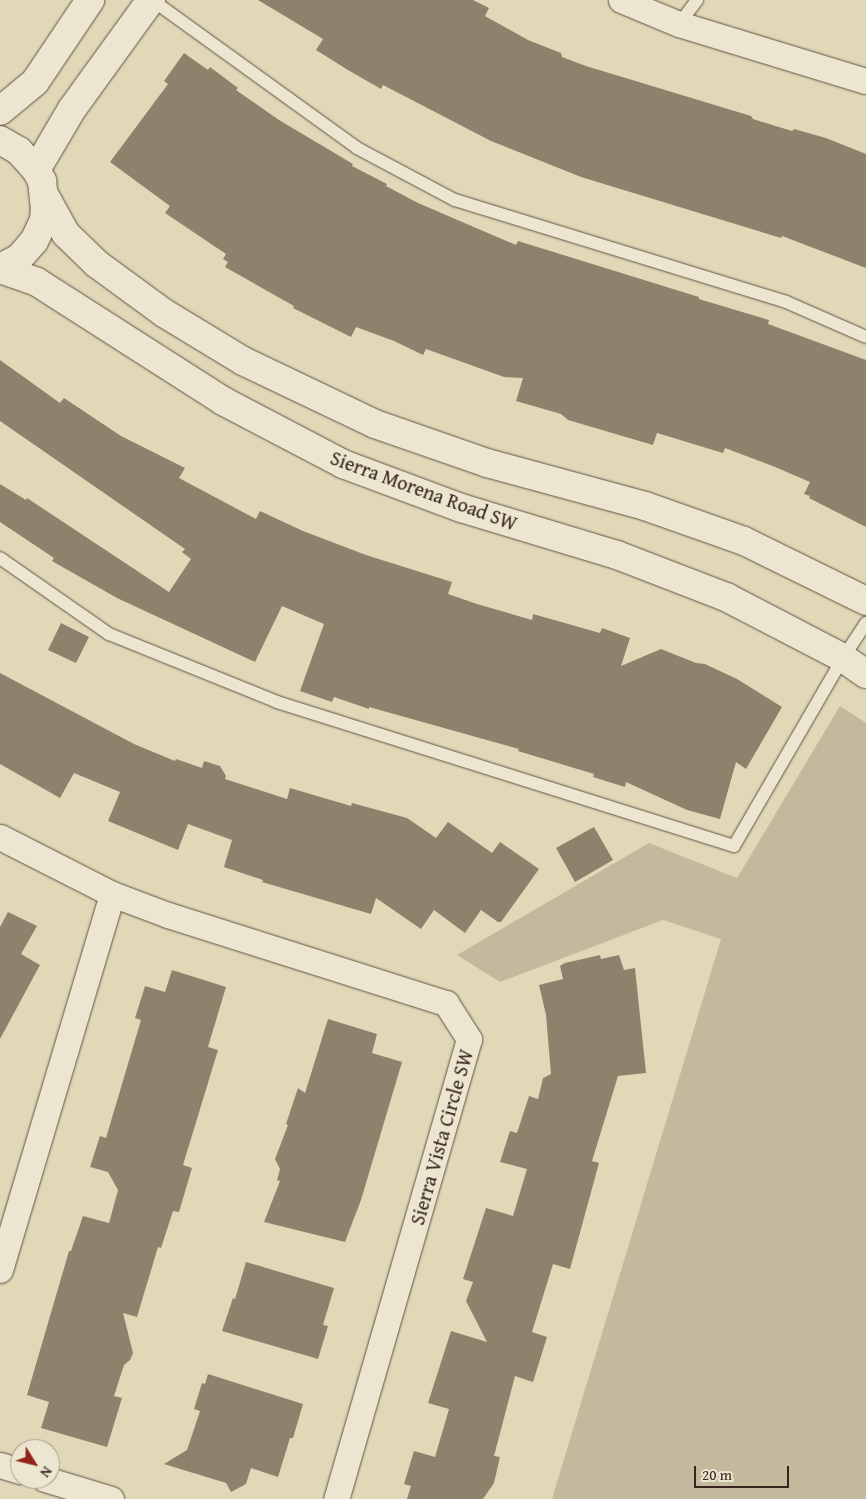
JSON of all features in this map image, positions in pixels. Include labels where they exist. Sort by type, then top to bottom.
[{"type":"street","points":[[0,111],[35,82],[90,0]]},
{"type":"street","points":[[36,170],[72,109],[152,0]]},
{"type":"street","points":[[620,0],[679,24],[866,81]]},
{"type":"street","points":[[0,140],[19,151],[36,170],[42,181],[45,196],[44,220],[34,241],[19,258],[0,269]]},
{"type":"street","points":[[45,196],[66,234],[97,264],[164,313],[244,361],[375,424],[487,463],[645,506],[744,541],[866,601]]},
{"type":"street","name":"Sierra Morena Road SW","points":[[0,269],[36,282],[222,401],[343,464],[461,508],[617,555],[726,597],[843,658],[866,674]]},
{"type":"street","name":"Sierra Vista Circle SW","points":[[0,837],[112,894],[168,915],[446,1003],[469,1039],[336,1499]]},
{"type":"street","points":[[0,1270],[112,894]]},
{"type":"street","points":[[60,1484],[111,1499]]},
{"type":"lane","points":[[152,0],[357,148],[455,200],[786,302],[866,337]]},
{"type":"lane","points":[[679,24],[697,0]]},
{"type":"lane","points":[[0,558],[109,634],[277,702],[734,846],[843,658],[866,623]]},
{"type":"shaded area","points":[[840,706],[866,723],[866,1499],[552,1499],[721,939],[663,920],[500,982],[457,955],[649,843],[737,878]]},
{"type":"building","points":[[258,0],[473,0],[489,8],[485,16],[528,40],[561,53],[562,57],[751,116],[753,119],[792,131],[794,129],[826,138],[866,154],[866,268],[782,236],[781,238],[581,177],[491,141],[383,85],[381,89],[348,70],[316,50],[323,39]]},
{"type":"building","points":[[184,53],[208,70],[210,67],[238,88],[236,90],[279,120],[353,164],[352,166],[418,203],[516,245],[518,241],[769,320],[768,324],[866,360],[866,527],[809,498],[810,496],[804,494],[810,482],[775,467],[725,448],[723,453],[657,433],[653,445],[568,420],[561,414],[516,401],[523,378],[504,377],[426,349],[423,355],[394,341],[356,327],[351,337],[293,308],[294,306],[225,267],[228,262],[223,259],[226,254],[165,213],[170,206],[110,162],[168,84],[164,81]]},
{"type":"building","points":[[0,360],[60,403],[64,398],[121,436],[185,468],[179,478],[256,519],[260,511],[303,531],[366,555],[452,582],[448,594],[477,604],[532,620],[533,614],[600,633],[602,628],[630,638],[621,666],[661,649],[696,663],[705,664],[737,679],[782,707],[746,769],[736,762],[720,819],[687,810],[626,782],[625,787],[593,777],[594,774],[518,751],[519,749],[369,707],[369,709],[334,697],[332,702],[300,691],[324,624],[282,606],[255,662],[117,598],[52,561],[54,558],[0,522],[0,484],[26,500],[27,498],[169,592],[191,559],[182,552],[185,549],[0,421]]},
{"type":"building","points":[[61,623],[89,637],[76,663],[48,650]]},
{"type":"building","points":[[0,673],[134,744],[175,761],[176,759],[202,768],[204,761],[220,766],[226,776],[225,779],[287,799],[290,788],[351,806],[352,803],[407,818],[436,838],[448,822],[492,853],[500,842],[539,869],[501,922],[498,922],[481,910],[465,933],[434,910],[421,929],[376,898],[371,914],[262,882],[263,880],[224,867],[232,840],[188,824],[178,850],[108,821],[120,792],[74,773],[60,798],[0,764]]},
{"type":"building","points":[[594,827],[613,860],[575,882],[556,848]]},
{"type":"building","points":[[8,912],[37,926],[21,954],[40,965],[0,1039],[0,927]]},
{"type":"building","points":[[600,955],[601,959],[619,955],[624,970],[635,968],[646,1073],[618,1076],[592,1161],[599,1163],[570,1269],[553,1264],[532,1332],[547,1337],[533,1382],[515,1376],[494,1456],[500,1457],[494,1483],[483,1499],[407,1499],[411,1486],[404,1484],[414,1451],[435,1457],[449,1409],[428,1403],[451,1331],[487,1342],[466,1301],[473,1282],[463,1279],[486,1208],[513,1216],[527,1169],[500,1162],[510,1131],[517,1133],[529,1096],[538,1099],[543,1078],[551,1074],[546,1015],[539,985],[563,979],[560,966],[565,963]]},
{"type":"building","points":[[172,970],[226,987],[208,1047],[218,1050],[183,1165],[192,1168],[179,1212],[173,1211],[161,1248],[158,1247],[137,1317],[123,1313],[133,1353],[130,1360],[124,1365],[114,1396],[122,1398],[107,1447],[41,1428],[49,1402],[27,1395],[69,1251],[71,1251],[83,1216],[109,1223],[118,1190],[108,1172],[90,1167],[100,1136],[106,1138],[141,1020],[135,1018],[145,986],[165,992]]},
{"type":"building","points":[[328,1019],[377,1034],[372,1053],[402,1062],[361,1200],[345,1242],[264,1222],[280,1181],[277,1180],[280,1169],[275,1159],[288,1125],[286,1124],[298,1088],[305,1093]]},
{"type":"building","points":[[246,1262],[334,1288],[323,1325],[328,1326],[318,1359],[222,1331],[233,1298],[235,1299]]},
{"type":"building","points":[[208,1374],[303,1404],[293,1438],[290,1438],[278,1477],[251,1468],[246,1484],[231,1492],[226,1483],[164,1464],[187,1450],[200,1411],[194,1409],[202,1383],[205,1384]]}]
